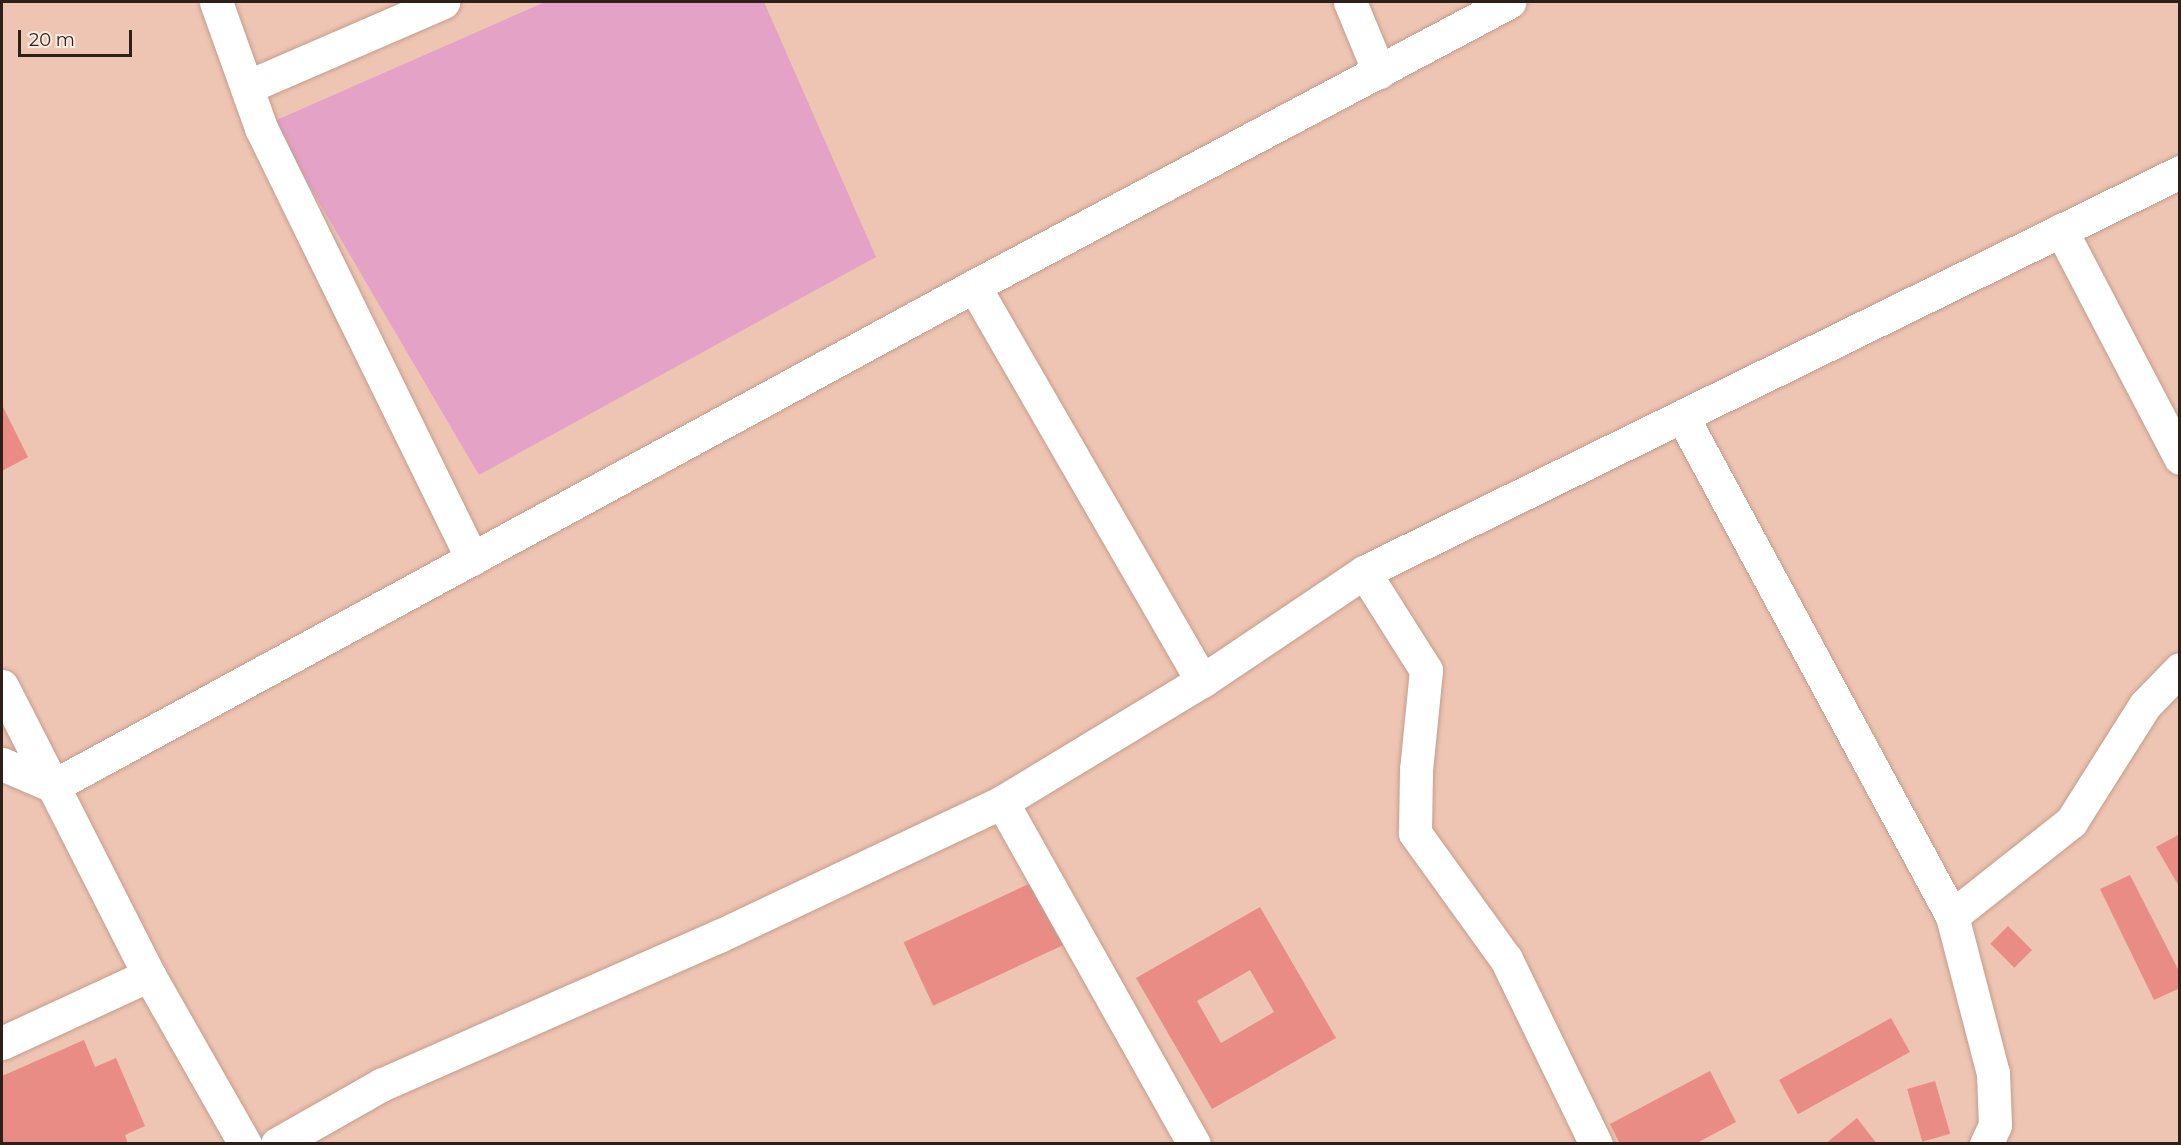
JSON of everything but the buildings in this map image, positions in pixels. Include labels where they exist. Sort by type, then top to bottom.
[{"type":"street","points":[[216,2],[261,128],[472,559]]},
{"type":"street","points":[[248,87],[443,2]]},
{"type":"street","points":[[1350,2],[1378,72]]},
{"type":"street","points":[[52,786],[974,286],[1509,2]]},
{"type":"street","points":[[277,1143],[381,1085],[719,936],[1002,802],[1202,681],[1364,572],[2180,172]]},
{"type":"street","points":[[2061,230],[2180,458]]},
{"type":"street","points":[[974,286],[1202,681]]},
{"type":"street","points":[[1682,416],[1952,916],[1993,1073],[1995,1125],[1986,1143]]},
{"type":"street","points":[[1364,572],[1426,670],[1416,770],[1415,832],[1506,959],[1596,1143]]},
{"type":"street","points":[[1952,916],[2071,822],[2145,705],[2180,669]]},
{"type":"street","points":[[2,686],[149,975],[245,1143]]},
{"type":"street","points":[[2,764],[52,786]]},
{"type":"street","points":[[1002,802],[1194,1143]]},
{"type":"street","points":[[2,1043],[149,975]]},
{"type":"shaded area","points":[[545,2],[764,2],[876,257],[479,475],[272,122]]}]
